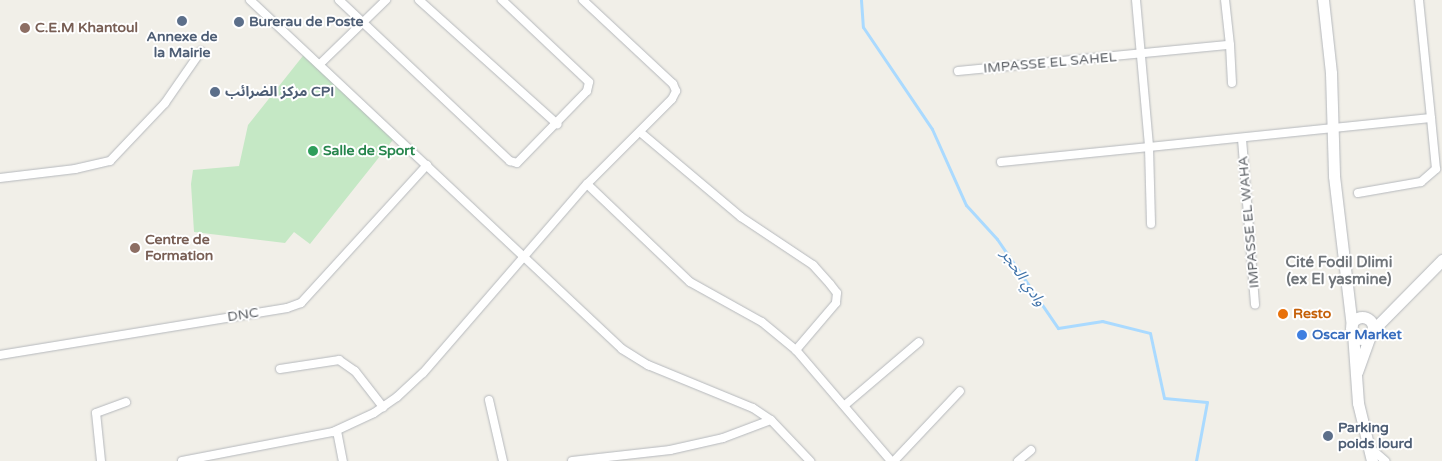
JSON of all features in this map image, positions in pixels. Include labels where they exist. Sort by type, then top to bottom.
[{"type":"main road","points":[[1323,0],[1331,73],[1331,128],[1334,176],[1352,329],[1356,386],[1372,461]]},
{"type":"main road","points":[[1352,329],[1364,338],[1372,332],[1406,294],[1442,260]]},
{"type":"main road","points":[[1347,284],[1366,318],[1373,325],[1372,332],[1360,359],[1356,386]]},
{"type":"main road","points":[[1352,329],[1358,318],[1366,318],[1406,294]]},
{"type":"street","points":[[250,0],[635,358],[744,402],[771,420],[810,461]]},
{"type":"street","points":[[339,0],[513,162],[523,160],[587,91],[587,78],[502,0]]},
{"type":"street","points":[[320,64],[386,0]]},
{"type":"street","points":[[419,0],[557,124]]},
{"type":"street","points":[[182,461],[310,439],[336,431],[383,407],[423,373],[587,184],[672,99],[674,86],[583,0]]},
{"type":"street","points":[[1136,0],[1149,147],[1151,224]]},
{"type":"street","points":[[1225,0],[1232,83]]},
{"type":"street","points":[[1358,193],[1421,182],[1436,169],[1419,0]]},
{"type":"street","name":"IMPASSE EL SAHEL","points":[[958,71],[1230,45]]},
{"type":"street","points":[[0,178],[75,169],[110,161],[165,103],[201,51]]},
{"type":"street","points":[[1001,162],[1242,139],[1430,118]]},
{"type":"street","points":[[640,132],[741,218],[807,260],[830,284],[837,294],[836,303],[796,350]]},
{"type":"street","name":"IMPASSE EL WAHA","points":[[1242,139],[1255,304]]},
{"type":"street","name":"DNC","points":[[0,355],[287,308],[301,303],[427,165]]},
{"type":"street","points":[[587,184],[690,282],[762,322],[796,350],[892,461],[960,391]]},
{"type":"street","points":[[845,405],[919,342]]},
{"type":"street","points":[[280,369],[339,360],[355,371],[383,407]]},
{"type":"street","points":[[488,400],[503,461]]},
{"type":"street","points":[[101,461],[96,413],[126,402]]},
{"type":"street","points":[[572,461],[670,450],[723,438],[771,420]]},
{"type":"street","points":[[336,431],[343,461]]},
{"type":"street","points":[[1368,446],[1385,461]]},
{"type":"street","points":[[1018,461],[1031,450]]},
{"type":"green space","name":"Salle de Sport","points":[[306,52],[396,136],[310,244],[294,232],[285,243],[194,232],[191,184],[193,170],[239,166],[248,125]]},
{"type":"waterway","name":"وادي الحجر","points":[[861,0],[863,27],[932,129],[966,205],[997,239],[1058,328],[1102,321],[1150,333],[1164,398],[1207,402],[1196,461]]},
{"type":"place","name":"Annexe de la Mairie","points":[[182,21]]},
{"type":"place","name":"Burerau de Poste","points":[[239,22]]},
{"type":"place","name":"C.E.M Khantoul","points":[[25,28]]},
{"type":"place","name":"مركز الضرائب CPI","points":[[215,92]]},
{"type":"place","name":"Salle de Sport","points":[[313,151]]},
{"type":"place","name":"Centre de Formation","points":[[135,248]]},
{"type":"place","name":"Resto","points":[[1283,314]]},
{"type":"place","name":"Oscar Market","points":[[1302,335]]},
{"type":"place","name":"Parking poids lourd","points":[[1328,436]]},
{"type":"district","name":"Cité Fodil Dlimi (ex El yasmine)","points":[[1339,270]]}]
